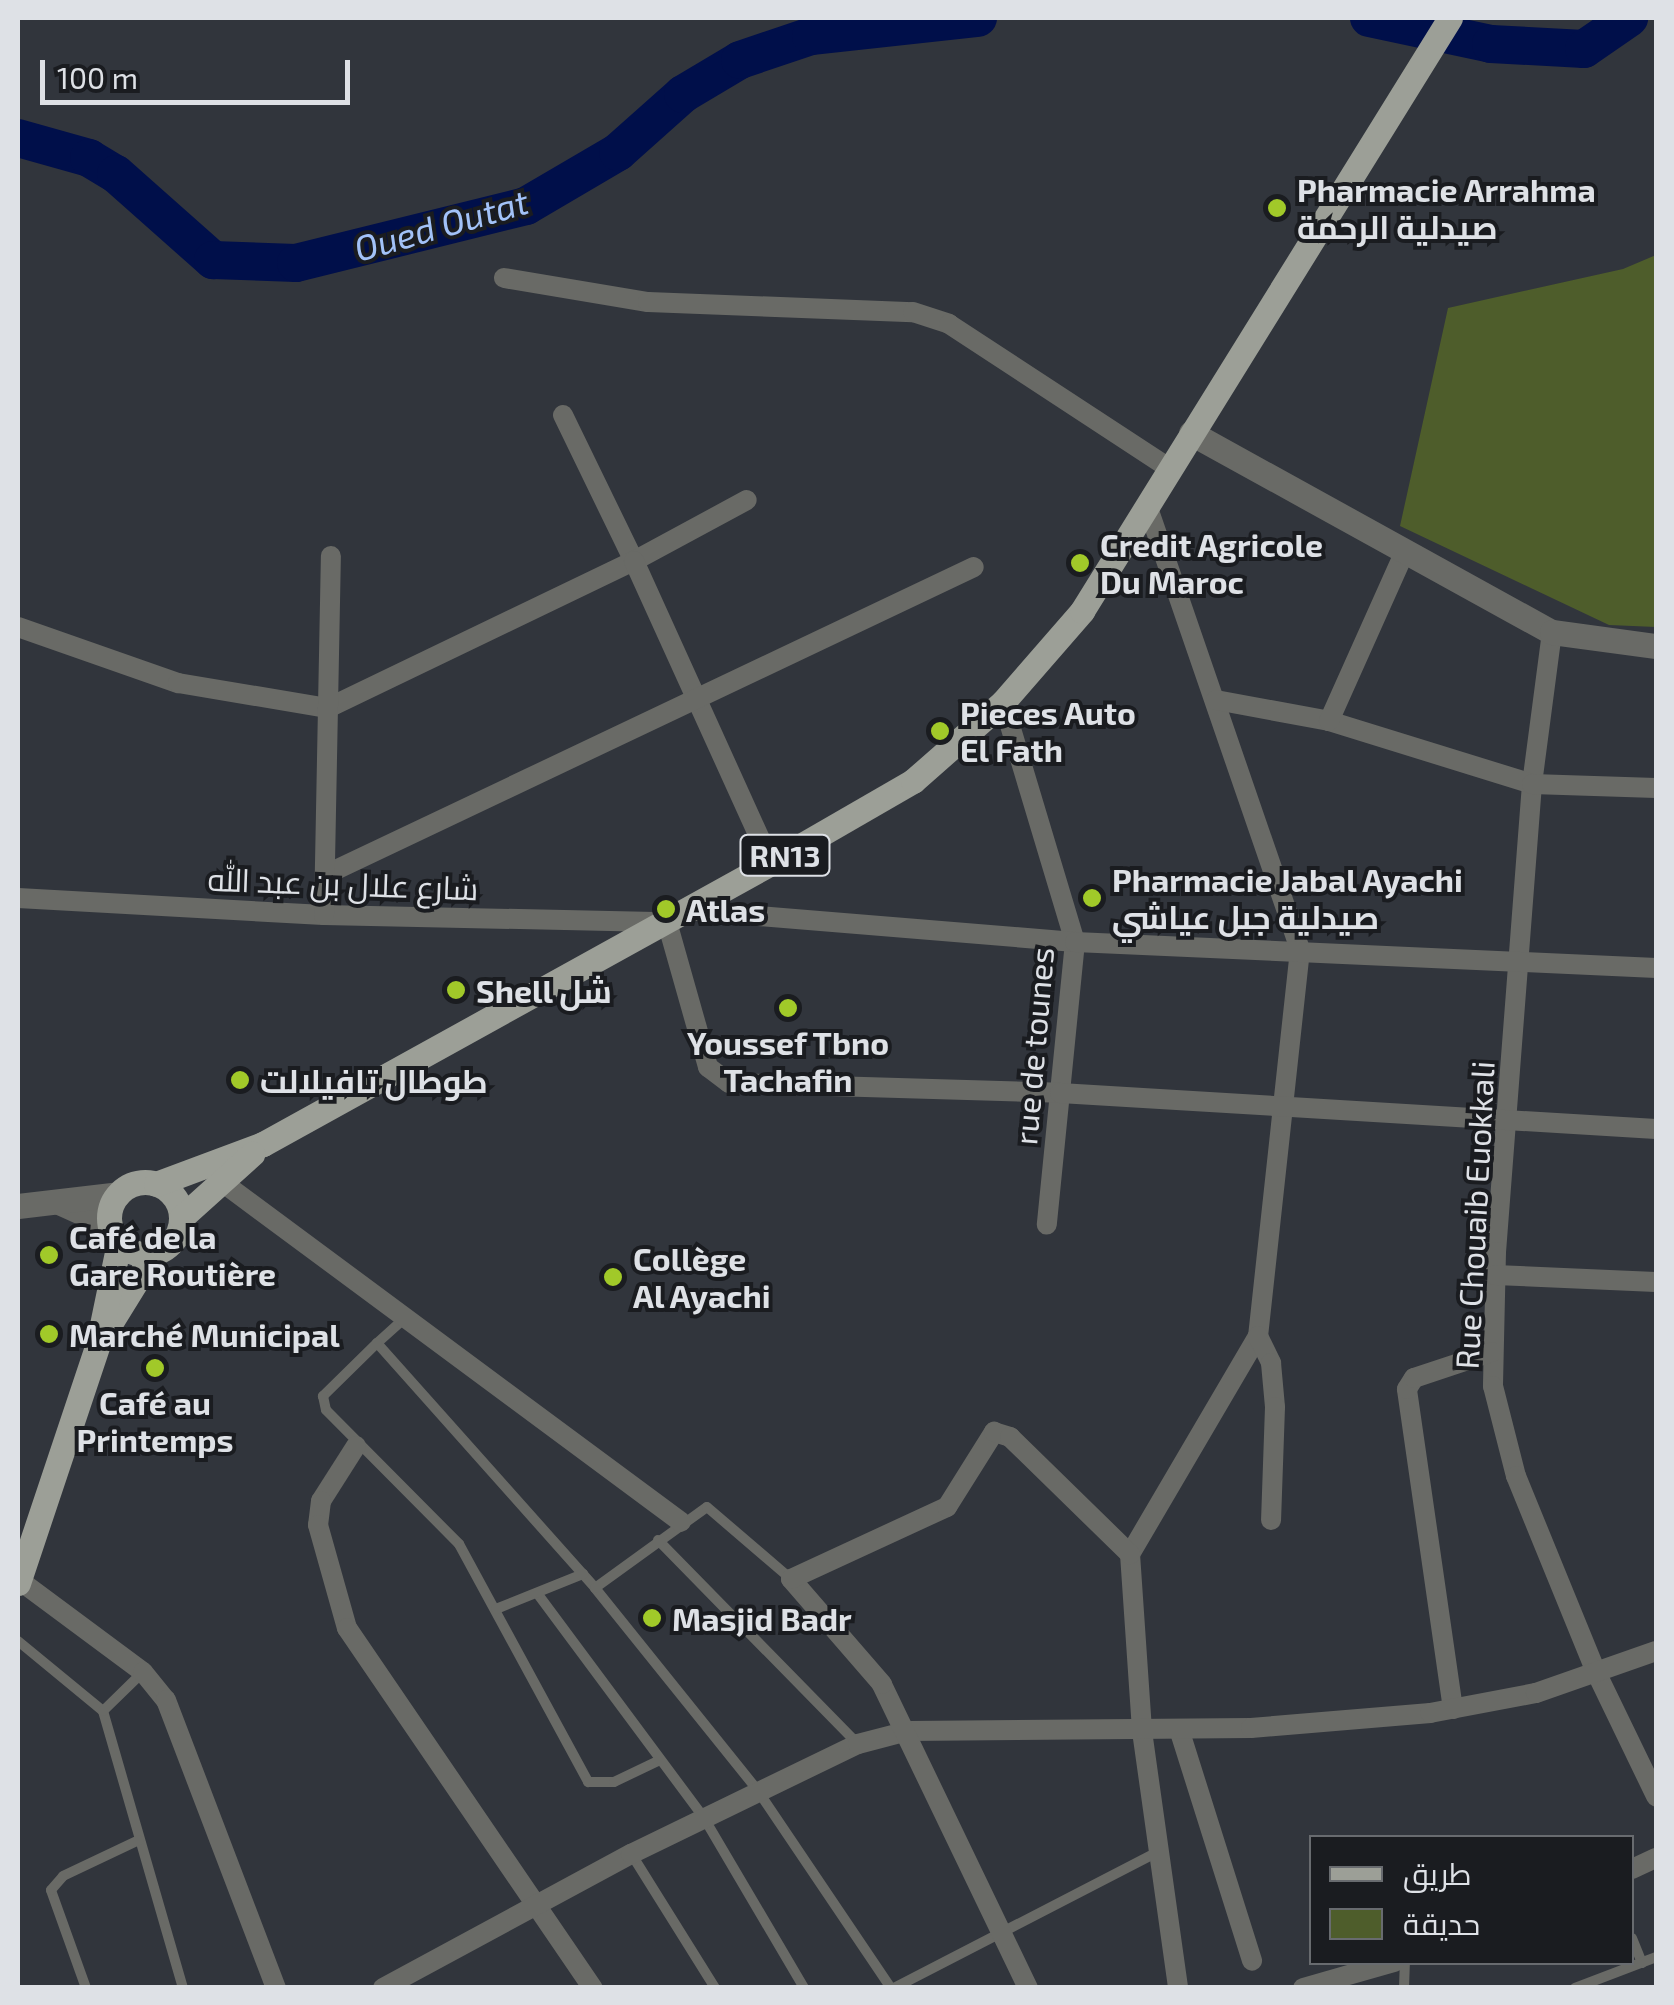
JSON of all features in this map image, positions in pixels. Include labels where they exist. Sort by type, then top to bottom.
[{"type":"main road","name":"RN13","points":[[18,1581],[98,1344],[118,1194],[136,1184],[156,1184],[263,1144],[677,916],[913,781],[1003,702],[1082,611],[1450,18]]},
{"type":"main road","name":"RN13","points":[[98,1344],[154,1254],[173,1241],[181,1218],[263,1144]]},
{"type":"main road","points":[[156,1184],[174,1197],[181,1218]]},
{"type":"main road","points":[[114,1234],[154,1254]]},
{"type":"street","points":[[504,278],[648,302],[913,312],[949,324],[1169,468]]},
{"type":"street","points":[[563,415],[771,863]]},
{"type":"street","points":[[1191,433],[1552,632],[1656,646]]},
{"type":"street","points":[[18,627],[178,684],[328,708],[634,561],[746,500]]},
{"type":"street","points":[[1148,508],[1300,950],[1288,1111],[1258,1336],[1130,1554],[1142,1731],[1178,1988]]},
{"type":"street","points":[[1330,721],[1405,551]]},
{"type":"street","points":[[324,915],[331,556]]},
{"type":"street","points":[[325,875],[698,702],[974,567]]},
{"type":"street","name":"Rue Chouaib Euokkali","points":[[1552,632],[1532,784],[1492,1352],[1502,1437],[1597,1674],[1656,1796]]},
{"type":"street","points":[[1216,700],[1330,721],[1532,784],[1656,788]]},
{"type":"street","name":"rue de tounes","points":[[1003,702],[1075,942],[1047,1225]]},
{"type":"street","name":"شارع علال بن عبد الله","points":[[18,898],[324,915],[677,916],[1075,942],[1656,968]]},
{"type":"street","points":[[677,916],[714,1077],[728,1083],[1060,1093],[1288,1111],[1656,1129]]},
{"type":"street","points":[[222,1182],[408,1315],[681,1522]]},
{"type":"street","points":[[18,1206],[118,1194]]},
{"type":"street","points":[[59,1202],[114,1234]]},
{"type":"street","points":[[1495,1275],[1656,1282]]},
{"type":"street","points":[[1258,1336],[1271,1364],[1275,1407],[1271,1520]]},
{"type":"street","points":[[1453,1710],[1407,1388],[1414,1378],[1492,1352]]},
{"type":"street","points":[[1028,1988],[908,1731],[882,1684],[791,1579],[947,1507],[994,1432],[1010,1437],[1130,1554]]},
{"type":"street","points":[[356,1446],[322,1501],[318,1526],[347,1628],[592,1988]]},
{"type":"street","points":[[18,1581],[144,1672],[182,1730],[276,1988]]},
{"type":"street","points":[[383,1988],[631,1854],[858,1744],[908,1731],[1142,1731],[1453,1710],[1597,1674],[1656,1651]]},
{"type":"street","points":[[1178,1729],[1252,1962]]},
{"type":"street","points":[[1303,1988],[1384,1965]]},
{"type":"lane","points":[[408,1315],[322,1396],[356,1446],[438,1519],[496,1609],[592,1786],[660,1760]]},
{"type":"lane","points":[[378,1344],[596,1588],[758,1791],[893,1988],[999,1930],[1158,1852]]},
{"type":"lane","points":[[596,1588],[681,1522],[712,1509],[791,1579]]},
{"type":"lane","points":[[658,1540],[858,1744]]},
{"type":"lane","points":[[496,1609],[583,1574]]},
{"type":"lane","points":[[537,1593],[704,1818],[804,1988]]},
{"type":"lane","points":[[18,1641],[103,1711],[183,1988]]},
{"type":"lane","points":[[103,1711],[144,1672]]},
{"type":"lane","points":[[86,1988],[51,1890],[62,1876],[139,1840]]},
{"type":"lane","points":[[631,1854],[715,1988]]},
{"type":"lane","points":[[1634,1943],[1642,1963]]},
{"type":"lane","points":[[1575,1988],[1656,1957]]},
{"type":"green space","points":[[1656,255],[1656,627],[1609,625],[1400,526],[1448,308],[1623,269]]},
{"type":"waterway","name":"Oued Outat","points":[[18,138],[89,158],[116,174],[213,260],[296,263],[526,206],[618,152],[683,94],[740,60],[811,36],[978,18]]},
{"type":"waterway","name":"Oued Outat","points":[[1369,18],[1491,44],[1584,49],[1629,18]]},
{"type":"place","name":"Pharmacie Arrahma صيدلية الرحمة","points":[[1277,208]]},
{"type":"place","name":"Credit Agricole Du Maroc","points":[[1080,563]]},
{"type":"place","name":"Pieces Auto El Fath","points":[[940,731]]},
{"type":"place","name":"Pharmacie Jabal Ayachi صيدلية جبل عياشي","points":[[1092,898]]},
{"type":"place","name":"Atlas","points":[[666,909]]},
{"type":"place","name":"Shell شل","points":[[456,990]]},
{"type":"place","name":"Youssef Tbno Tachafin","points":[[788,1008]]},
{"type":"place","name":"طوطال تافيلالت","points":[[240,1080]]},
{"type":"place","name":"Café de la Gare Routière","points":[[49,1255]]},
{"type":"place","name":"Collège Al Ayachi","points":[[613,1277]]},
{"type":"place","name":"Marché Municipal","points":[[49,1334]]},
{"type":"place","name":"Café au Printemps","points":[[155,1368]]},
{"type":"place","name":"Masjid Badr","points":[[652,1618]]}]
